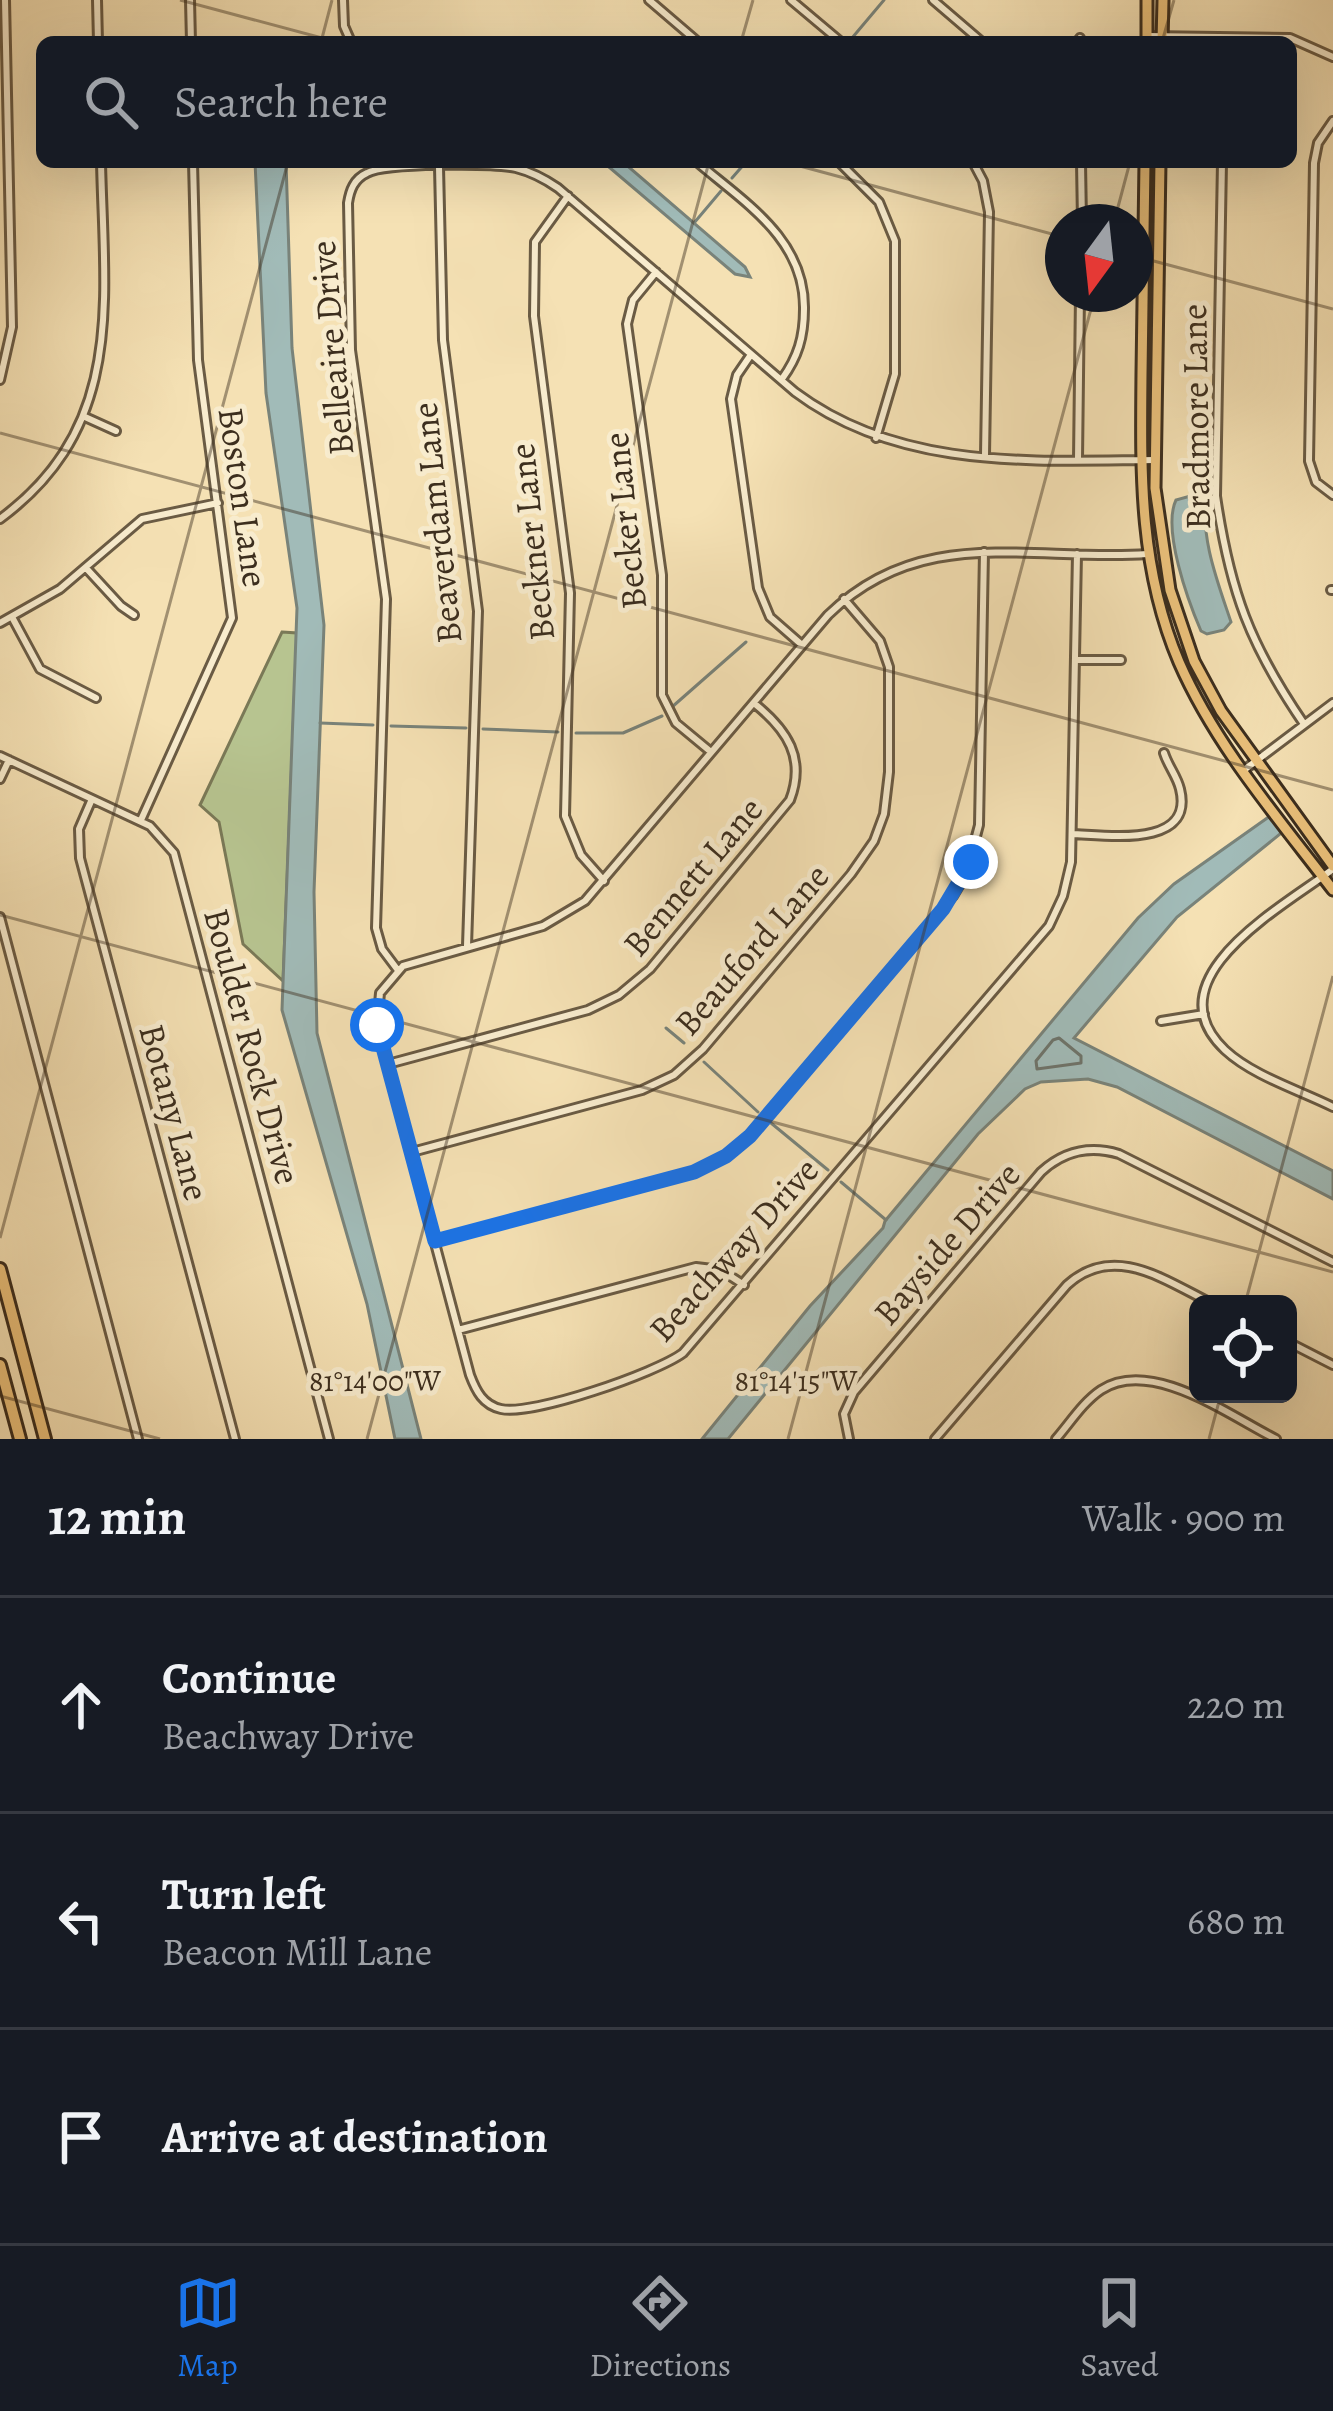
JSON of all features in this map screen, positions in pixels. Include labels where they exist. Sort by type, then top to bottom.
[{"type":"highway","points":[[0,1269],[45,1439]]},
{"type":"highway","points":[[0,1365],[20,1439]]},
{"type":"main road","points":[[1147,0],[1147,36]]},
{"type":"main road","points":[[1162,0],[1162,36]]},
{"type":"main road","points":[[1145,168],[1141,460],[1148,554],[1162,615],[1208,718],[1244,770],[1330,870]]},
{"type":"main road","points":[[1160,168],[1154,460],[1159,534],[1177,615],[1212,697],[1330,870],[1333,890]]},
{"type":"street","points":[[0,380],[10,344],[11,296],[5,0]]},
{"type":"street","points":[[98,0],[98,36]]},
{"type":"street","points":[[190,0],[191,36]]},
{"type":"street","points":[[344,0],[348,36]]},
{"type":"street","points":[[649,0],[691,36]]},
{"type":"street","points":[[791,0],[834,36]]},
{"type":"street","points":[[933,0],[975,36]]},
{"type":"street","points":[[1297,40],[1333,57]]},
{"type":"street","points":[[1333,121],[1318,143],[1314,164],[1309,461],[1316,482],[1333,495]]},
{"type":"street","points":[[0,519],[48,476],[85,417],[104,343],[101,168]]},
{"type":"street","name":"Boston Lane","points":[[140,821],[231,623],[232,601],[198,360],[193,168]]},
{"type":"street","name":"Belleaire Drive","points":[[388,168],[367,172],[352,186],[347,208],[351,350],[386,599],[376,928],[382,949],[398,969]]},
{"type":"street","name":"Beaverdam Lane","points":[[439,168],[443,340],[478,610],[467,947]]},
{"type":"street","name":"Belleaire Drive","points":[[516,168],[539,176],[568,196],[781,381],[821,411],[875,438],[937,454],[1154,460]]},
{"type":"street","points":[[704,168],[775,230],[800,273],[802,340],[781,381]]},
{"type":"street","points":[[845,168],[879,202],[895,242],[895,374],[875,438]]},
{"type":"street","points":[[976,168],[989,212],[985,457]]},
{"type":"street","points":[[1081,168],[1082,204]]},
{"type":"street","name":"Bradmore Lane","points":[[1222,168],[1216,496],[1244,620],[1262,660],[1304,724]]},
{"type":"street","name":"Beckner Lane","points":[[568,196],[535,242],[534,316],[570,593],[564,810],[577,848],[604,881]]},
{"type":"street","name":"Becker Lane","points":[[656,272],[633,300],[627,324],[661,565],[661,690],[676,723],[712,754]]},
{"type":"street","points":[[0,296],[11,296]]},
{"type":"street","points":[[1078,459],[1080,312]]},
{"type":"street","points":[[751,355],[734,381],[731,400],[758,588],[767,613],[802,645]]},
{"type":"street","points":[[85,417],[116,431]]},
{"type":"street","points":[[0,623],[53,594],[142,519],[218,503]]},
{"type":"street","points":[[398,969],[558,920],[585,901],[802,645],[844,599],[872,579],[927,557],[984,552],[1148,554]]},
{"type":"street","points":[[435,1241],[683,1176],[726,1156],[750,1136],[943,909],[967,874],[979,825],[984,552]]},
{"type":"street","name":"Beachway Drive","points":[[398,969],[383,987],[376,1009],[479,1396],[497,1408],[515,1409],[658,1369],[695,1342],[1044,932],[1066,888],[1072,834],[1077,554]]},
{"type":"street","points":[[86,568],[134,615]]},
{"type":"street","name":"Beauford Lane","points":[[412,1152],[629,1094],[674,1075],[703,1049],[850,874],[874,841],[884,814],[890,680],[880,641],[844,599]]},
{"type":"street","points":[[12,617],[40,669],[96,698]]},
{"type":"street","points":[[1076,660],[1121,660]]},
{"type":"street","name":"Bennett Lane","points":[[388,1064],[596,1007],[643,976],[790,800],[797,773],[793,748],[783,730],[754,703]]},
{"type":"street","points":[[1244,770],[1333,704]]},
{"type":"street","points":[[1072,834],[1151,836],[1171,824],[1182,797],[1163,753]]},
{"type":"street","name":"Boulder Rock Drive","points":[[0,779],[4,758],[140,821],[164,837],[176,860],[329,1439]]},
{"type":"street","name":"Botany Lane","points":[[92,799],[78,834],[80,857],[235,1439]]},
{"type":"street","points":[[1330,870],[1219,958],[1206,986],[1204,1014],[1226,1051],[1333,1107]]},
{"type":"street","points":[[0,917],[138,1439]]},
{"type":"street","points":[[1161,1021],[1204,1014]]},
{"type":"street","name":"Bayside Drive","points":[[849,1439],[844,1419],[851,1396],[1042,1172],[1066,1155],[1094,1149],[1119,1154],[1333,1262]]},
{"type":"street","points":[[935,1439],[1067,1285],[1087,1270],[1106,1264],[1133,1266],[1194,1295]]},
{"type":"street","points":[[458,1330],[696,1268],[721,1270],[744,1285]]},
{"type":"street","points":[[1297,1347],[1333,1365]]},
{"type":"street","points":[[1056,1439],[1099,1391],[1142,1378],[1170,1386],[1276,1439]]},
{"type":"green space","points":[[282,632],[297,633],[283,981],[243,944],[219,822],[200,805]]},
{"type":"water","points":[[255,168],[286,168],[292,348],[324,625],[314,892],[317,1033],[421,1439],[395,1439],[367,1304],[282,1010],[297,608],[266,393]]},
{"type":"water","points":[[610,168],[630,168],[745,267],[750,277],[735,274]]},
{"type":"water","points":[[1207,495],[1208,542],[1231,622],[1224,630],[1207,634],[1201,631],[1184,584],[1172,528],[1176,500]]},
{"type":"water","points":[[1273,814],[1285,830],[1177,917],[1074,1038],[1333,1171],[1333,1199],[1117,1087],[1088,1079],[1041,1082],[1025,1089],[978,1134],[728,1439],[702,1439],[1138,918],[1174,884]]},
{"type":"waterway","points":[[854,36],[884,0]]},
{"type":"waterway","points":[[732,178],[741,168]]},
{"type":"waterway","points":[[694,223],[721,191]]},
{"type":"waterway","points":[[672,707],[746,642]]},
{"type":"waterway","points":[[576,733],[623,733],[662,716]]},
{"type":"waterway","points":[[320,723],[373,725]]},
{"type":"waterway","points":[[391,726],[466,728]]},
{"type":"waterway","points":[[483,729],[558,732]]},
{"type":"waterway","points":[[666,1028],[684,1043]]},
{"type":"waterway","points":[[704,1062],[758,1112]]},
{"type":"waterway","points":[[771,1123],[828,1170]]},
{"type":"waterway","points":[[841,1182],[886,1220]]},
{"type":"route","points":[[377,1025],[435,1241],[683,1176],[726,1156],[750,1136],[943,909],[971,862]]}]
